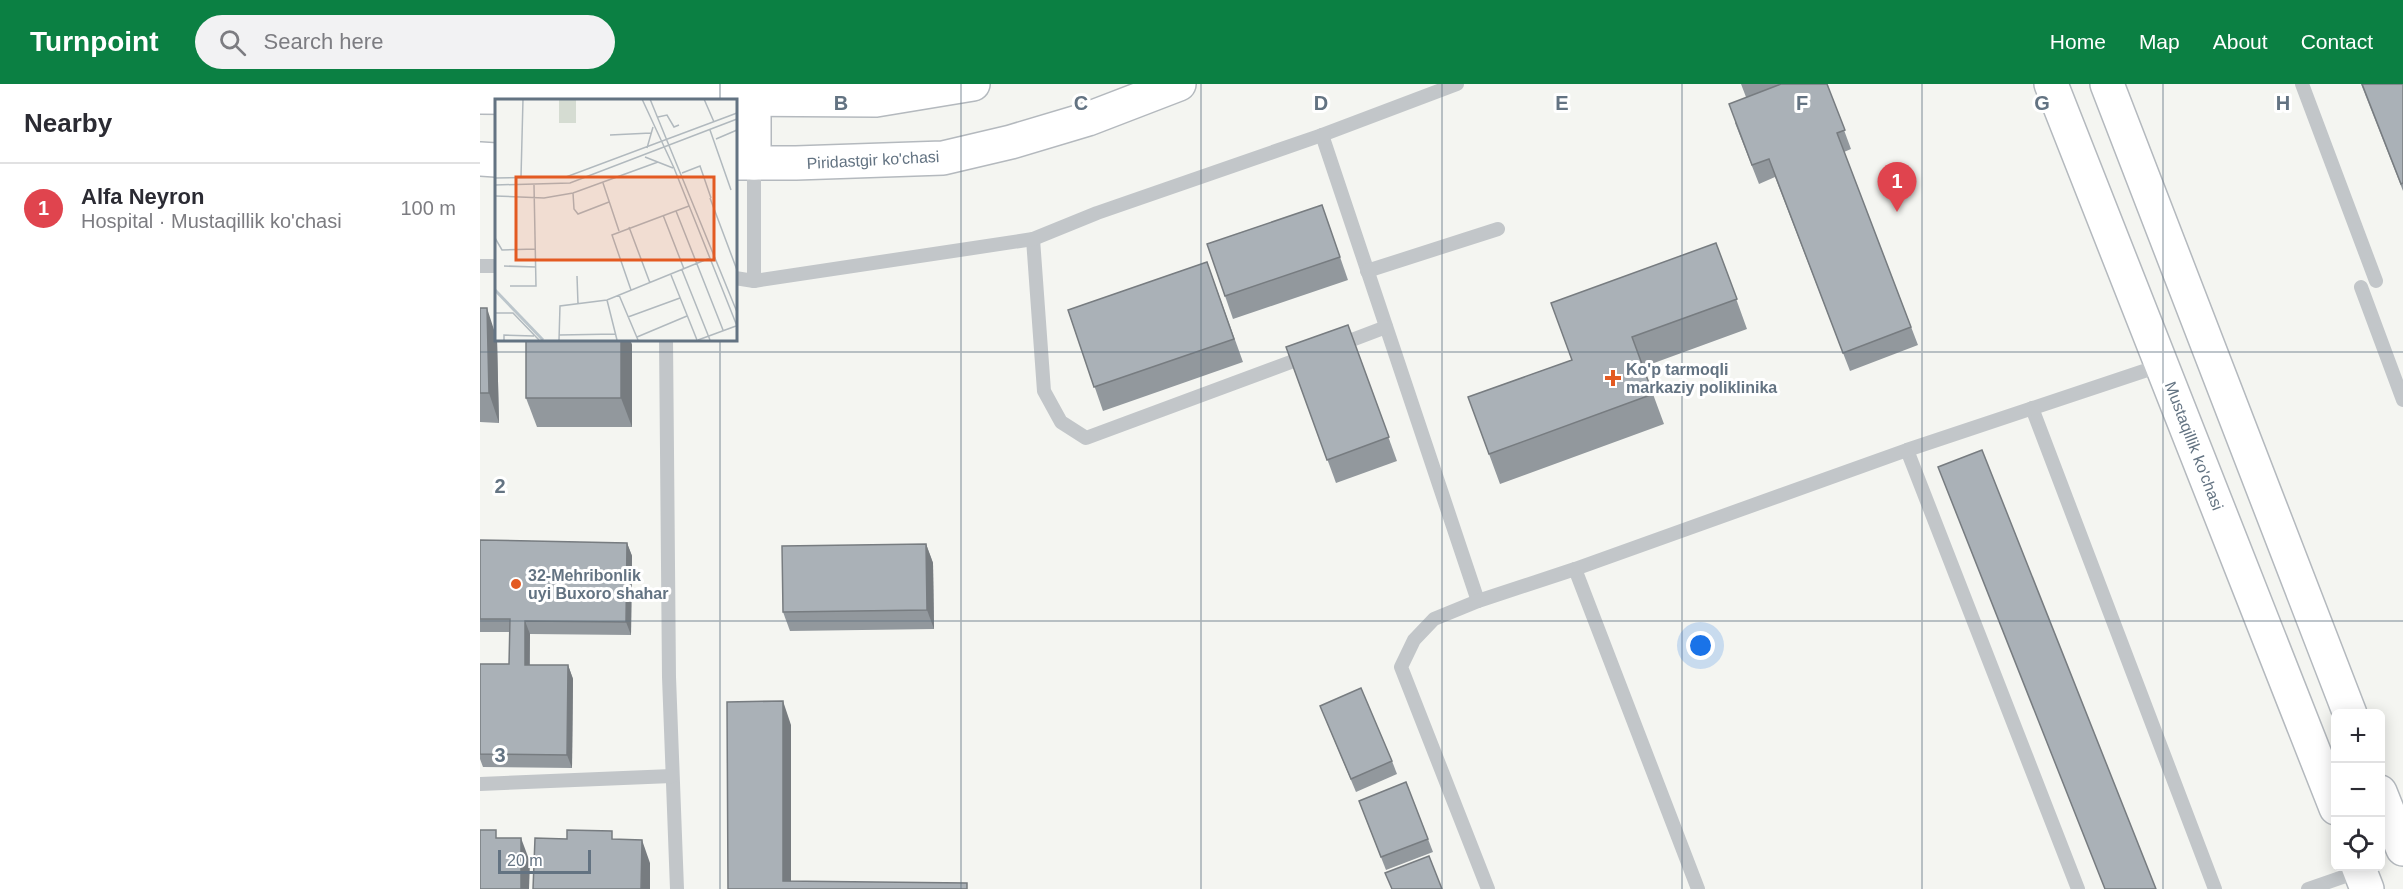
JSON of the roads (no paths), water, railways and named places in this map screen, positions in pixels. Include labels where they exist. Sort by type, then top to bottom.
[{"type":"main road","points":[[736,99],[876,100],[973,84]]},
{"type":"main road","name":"Piridastgir ko'chasi","points":[[745,163],[943,158],[1011,142],[1088,119],[1179,84]]},
{"type":"main road","name":"Mustaqillik ko'chasi","points":[[2051,84],[2331,795]]},
{"type":"main road","points":[[2107,84],[2348,709]]},
{"type":"main road","points":[[480,97],[533,91],[729,99]]},
{"type":"main road","points":[[745,163],[754,100]]},
{"type":"main road","points":[[480,159],[495,160]]},
{"type":"main road","points":[[2162,364],[2207,346]]},
{"type":"main road","points":[[2385,804],[2403,849]]},
{"type":"lane","points":[[736,278],[754,281],[1033,239],[1097,213],[1322,135],[1457,84]]},
{"type":"lane","points":[[2302,84],[2376,281]]},
{"type":"lane","points":[[1322,135],[1478,601]]},
{"type":"lane","points":[[745,163],[754,281]]},
{"type":"lane","points":[[1367,272],[1498,229]]},
{"type":"lane","points":[[1033,239],[1044,391],[1061,422],[1086,438],[1386,327]]},
{"type":"lane","points":[[2361,287],[2403,400]]},
{"type":"lane","points":[[666,340],[669,678],[677,889]]},
{"type":"lane","points":[[1488,889],[1401,667],[1413,640],[1434,619],[1478,601],[1575,569],[1907,450],[2162,364]]},
{"type":"lane","points":[[2032,408],[2215,889]]},
{"type":"lane","points":[[1907,450],[2078,889]]},
{"type":"lane","points":[[1575,569],[1698,889]]},
{"type":"lane","points":[[480,784],[672,776]]},
{"type":"lane","points":[[2308,889],[2362,876]]},
{"type":"place","name":"Alfa Neyron","points":[[1897,212]]},
{"type":"place","name":"Ko'p tarmoqli markaziy poliklinika","points":[[1613,378]]},
{"type":"place","name":"32-Mehribonlik uyi Buxoro shahar","points":[[516,584]]}]
